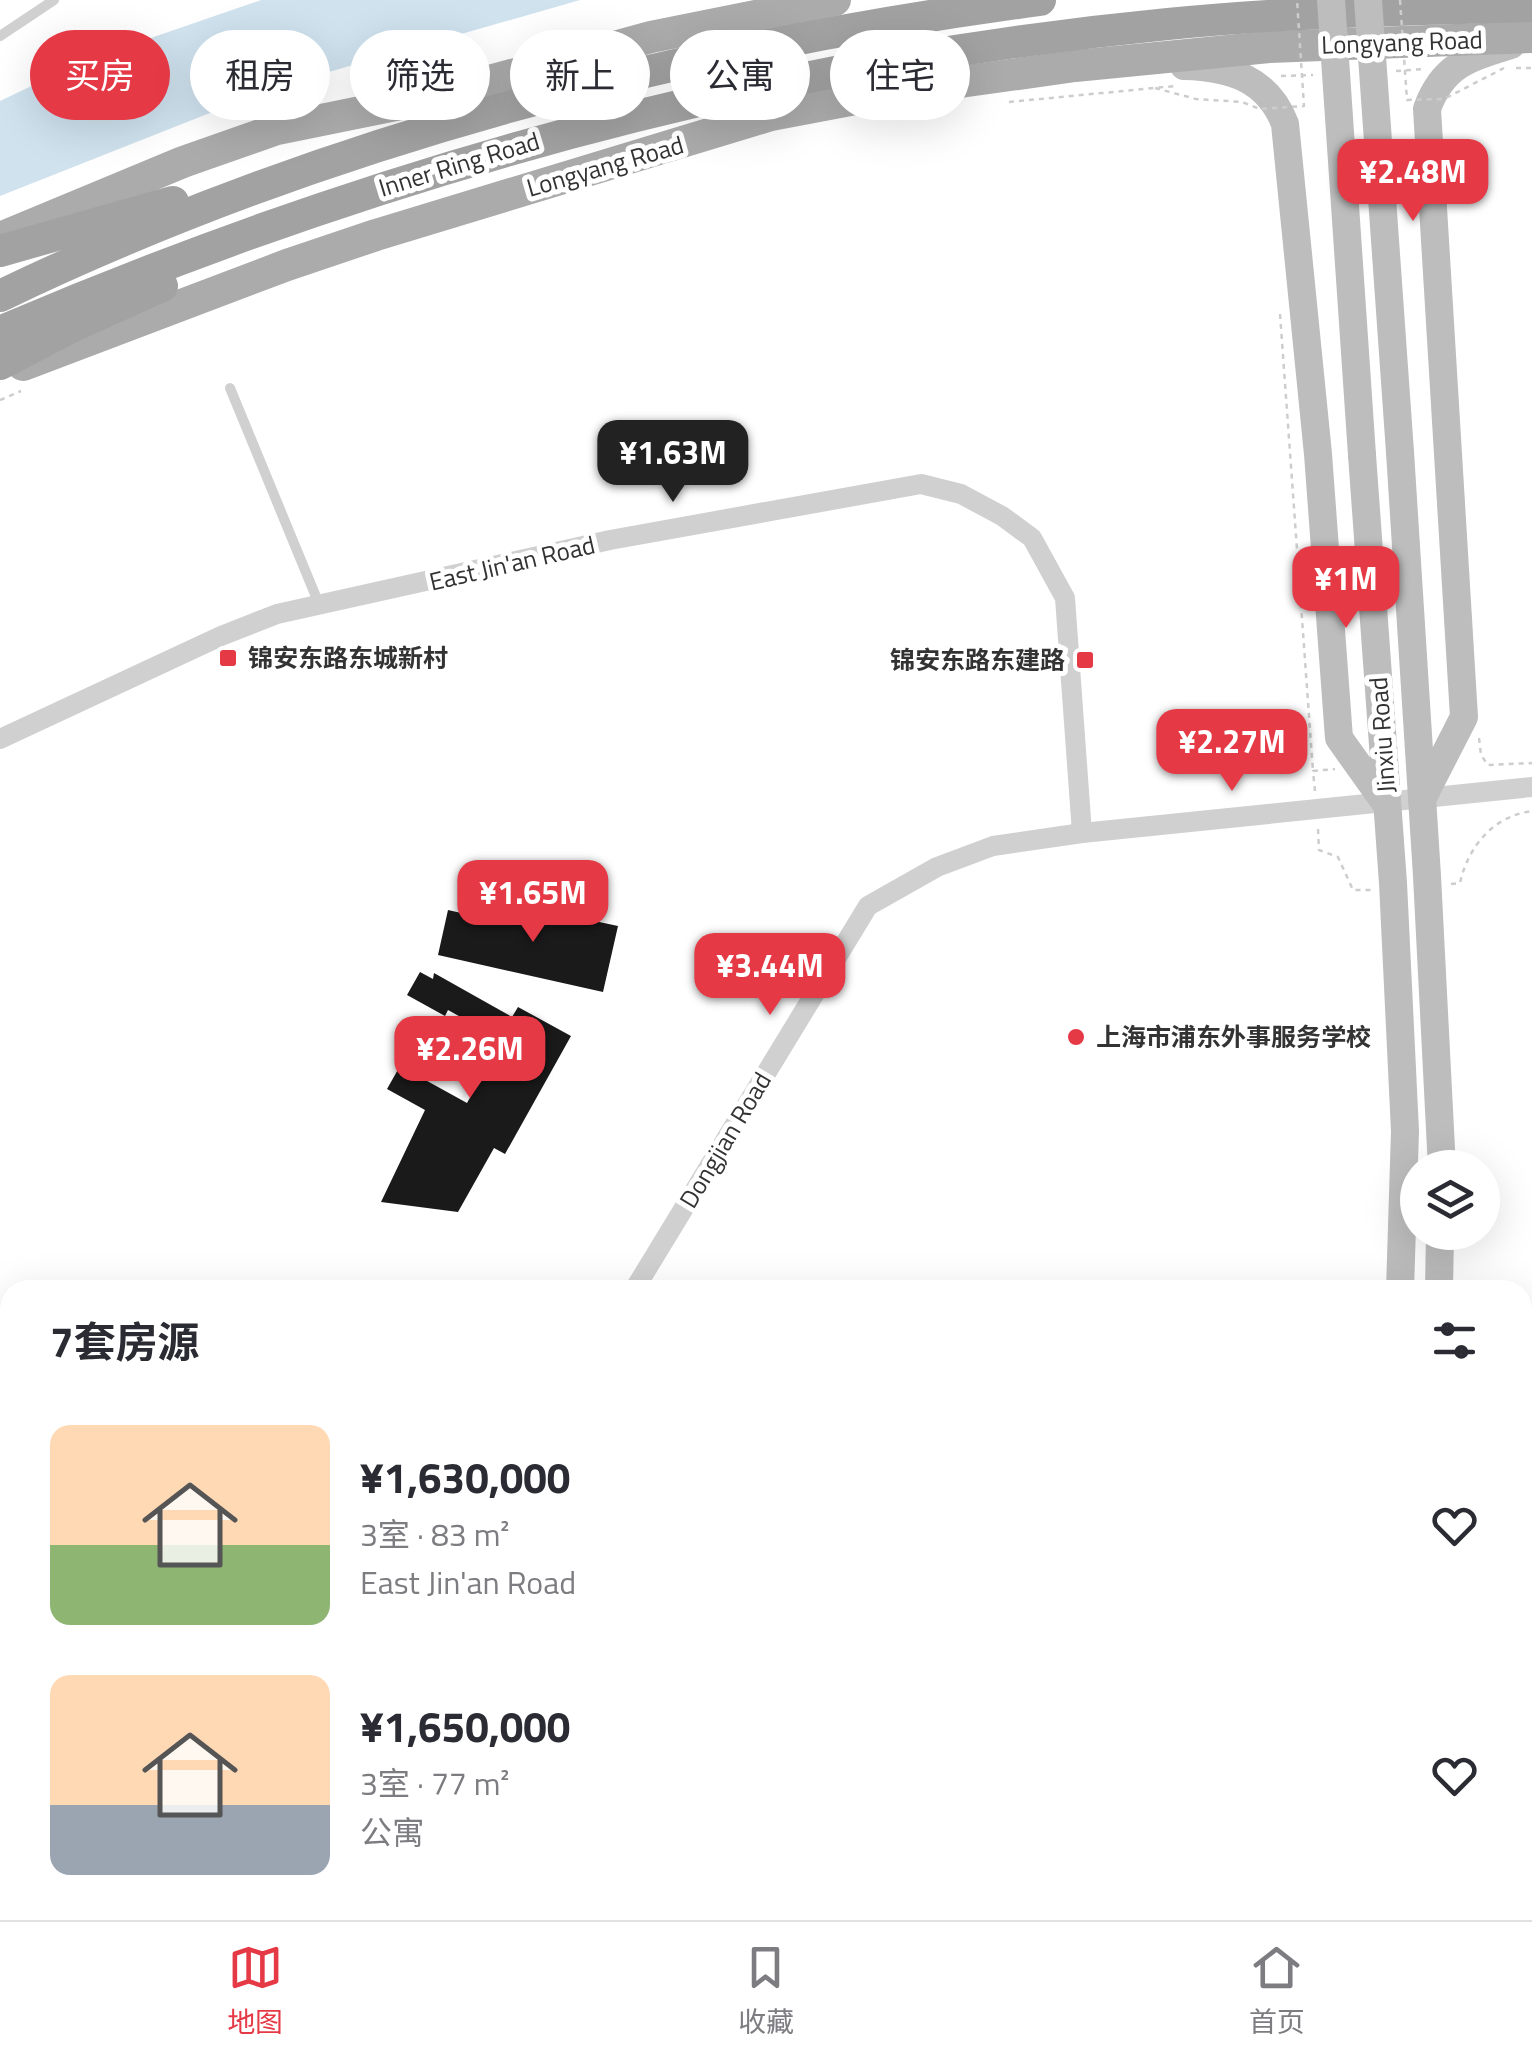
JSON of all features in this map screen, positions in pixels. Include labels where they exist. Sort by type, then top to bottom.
[{"type":"highway","name":"Inner Ring Road","points":[[0,296],[170,222],[371,150],[528,102],[796,38],[1040,0]]},
{"type":"highway","name":"Inner Ring Road","points":[[0,332],[105,286],[277,221],[482,156],[666,106],[898,60],[1094,32],[1266,16],[1532,6]]},
{"type":"highway","points":[[0,364],[69,328],[202,270],[666,106]]},
{"type":"highway","points":[[0,250],[371,150]]},
{"type":"main road","points":[[0,238],[183,162],[277,129],[420,100],[651,37],[835,0]]},
{"type":"main road","name":"Jinxiu Road","points":[[1331,0],[1386,804],[1404,1131],[1400,1280]]},
{"type":"main road","name":"Jinxiu Road","points":[[1368,0],[1442,1150]]},
{"type":"main road","points":[[1422,799],[1464,718],[1426,125],[1433,94],[1452,70],[1476,56],[1532,38]]},
{"type":"main road","name":"Longyang Road","points":[[0,374],[198,297],[376,234],[747,122],[903,90],[1034,71],[1269,48],[1532,38]]},
{"type":"main road","points":[[1034,71],[1219,68],[1252,81],[1270,96],[1280,112],[1288,139],[1340,738],[1386,804]]},
{"type":"main road","points":[[1439,1280],[1440,1250]]},
{"type":"street","name":"East Jin'an Road","points":[[0,739],[277,614],[610,540],[922,484],[961,494],[1032,538],[1064,598],[1082,833]]},
{"type":"street","name":"Dongjian Road","points":[[640,1280],[868,906],[937,866],[993,846],[1082,833],[1532,787]]},
{"type":"lane","points":[[0,36],[54,0]]},
{"type":"lane","points":[[230,388],[320,604]]},
{"type":"path","points":[[1155,88],[1196,99],[1242,102],[1260,109],[1304,106],[1297,0]]},
{"type":"path","points":[[1400,0],[1406,100],[1444,99],[1504,68]]},
{"type":"path","points":[[1386,71],[1532,68]]},
{"type":"path","points":[[1252,81],[1259,77],[1314,74]]},
{"type":"path","points":[[997,102],[1186,85]]},
{"type":"path","points":[[1279,300],[1313,771]]},
{"type":"path","points":[[0,400],[32,386]]},
{"type":"path","points":[[1480,755],[1488,765],[1532,763]]},
{"type":"water","points":[[261,0],[580,0],[475,30],[350,30],[350,66],[330,72],[330,30],[190,30],[192,120],[0,196],[0,101],[30,87],[30,120],[170,120],[170,31]]},
{"type":"building","points":[[486,906],[527,915],[529,907],[618,926],[603,992],[438,955],[448,910],[483,918]]},
{"type":"building","points":[[420,972],[433,979],[434,973],[512,1017],[518,1007],[571,1036],[505,1154],[494,1148],[458,1212],[381,1202],[425,1110],[387,1089],[400,1066],[467,1103],[502,1040],[448,1010],[445,1016],[407,995]]},
{"type":"place","name":"锦安东路东城新村","points":[[228,658]]},
{"type":"place","name":"锦安东路东建路","points":[[1085,660]]},
{"type":"place","name":"上海市浦东外事服务学校","points":[[1076,1037]]}]
